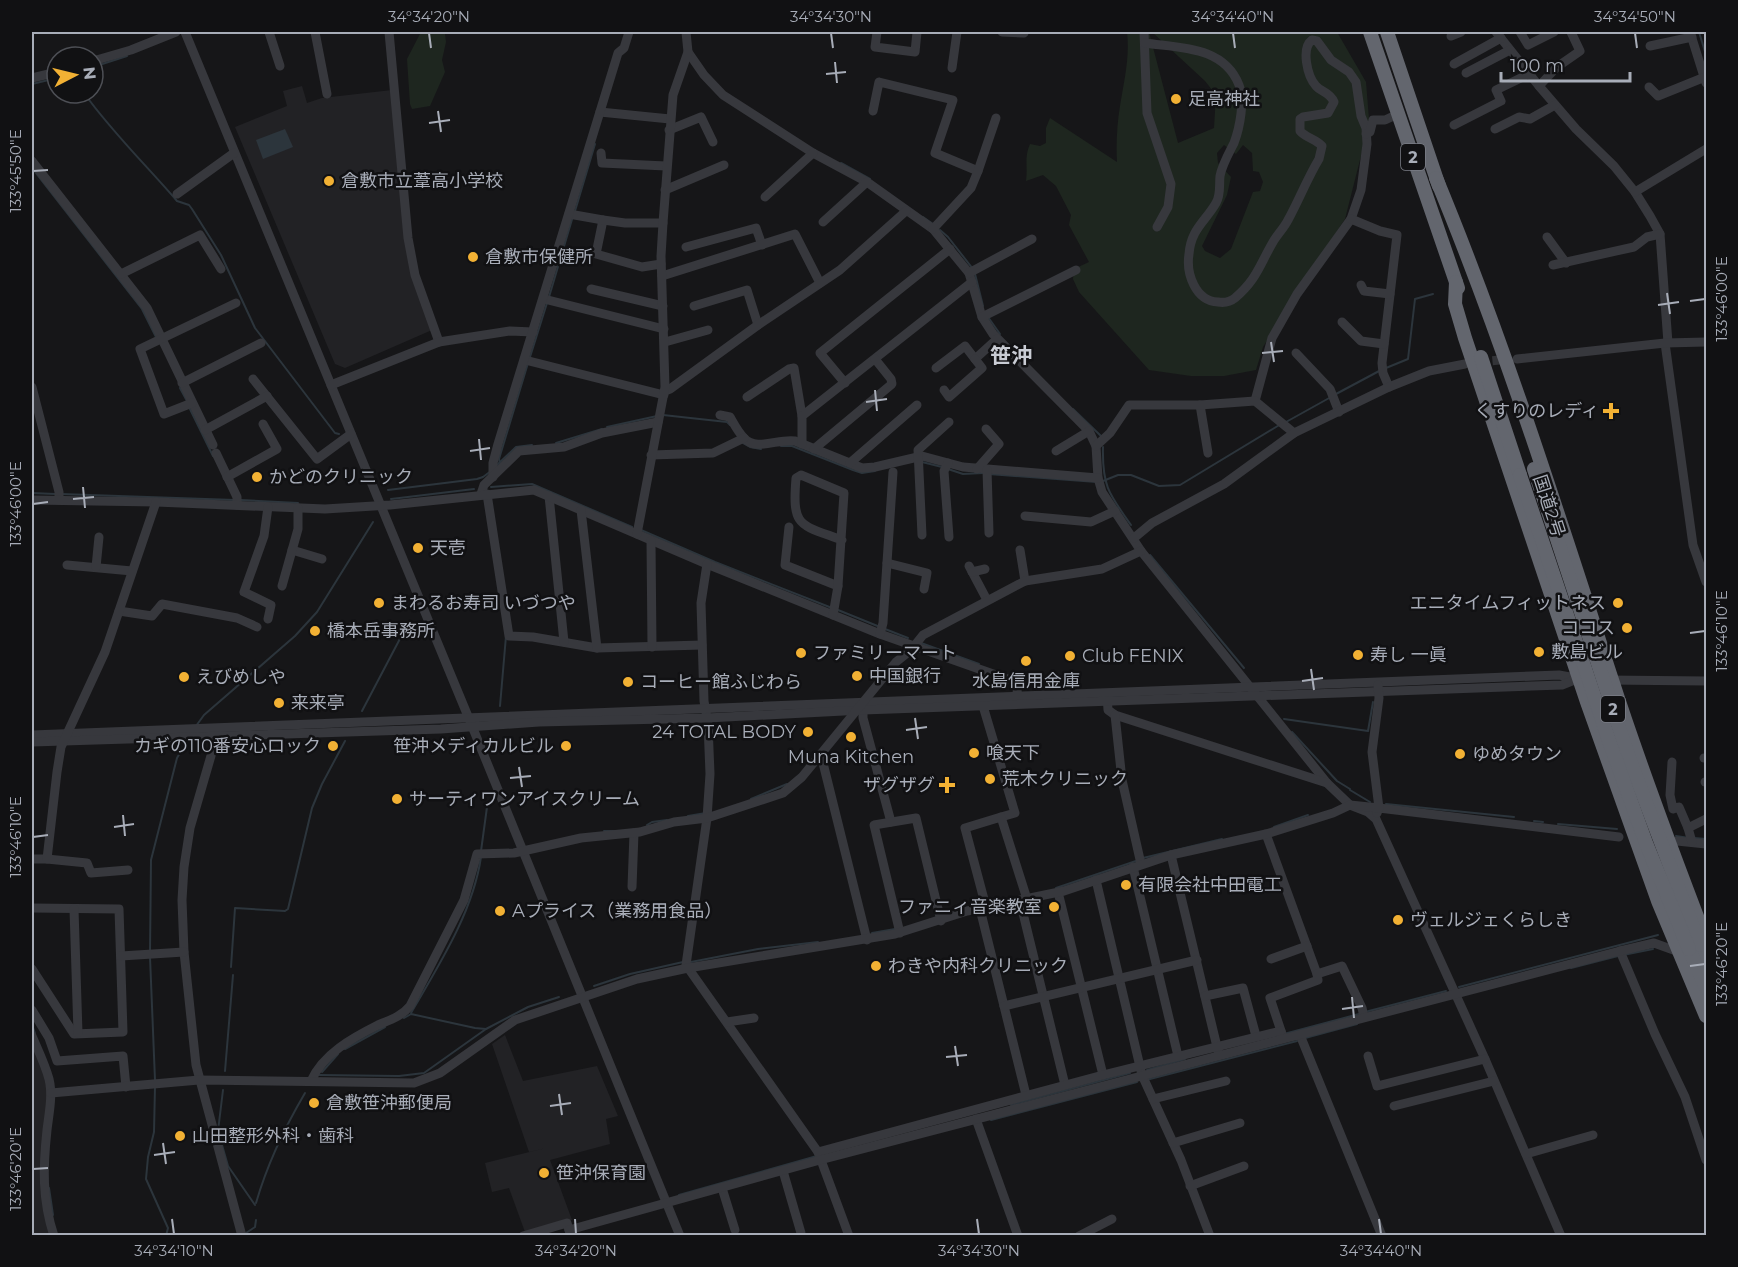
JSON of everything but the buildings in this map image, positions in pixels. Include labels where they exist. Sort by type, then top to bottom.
[{"type":"highway","name":"国道2号","points":[[1370,32],[1612,749],[1646,843],[1694,946],[1707,960]]},
{"type":"highway","name":"国道2号","points":[[1387,32],[1707,988]]},
{"type":"highway","points":[[1436,178],[1489,309],[1612,680],[1671,846],[1707,1016]]},
{"type":"highway","points":[[1456,282],[1455,304],[1465,338],[1658,901],[1694,946]]},
{"type":"street","points":[[105,57],[131,50],[176,32]]},
{"type":"street","points":[[185,32],[471,722],[680,1236]]},
{"type":"street","points":[[269,32],[280,66]]},
{"type":"street","points":[[315,32],[327,94]]},
{"type":"street","points":[[389,32],[408,238],[415,274],[440,342]]},
{"type":"street","points":[[493,472],[527,360],[533,332],[546,300],[603,112],[618,53],[624,48],[629,32]]},
{"type":"street","points":[[638,531],[664,393],[665,342],[661,264],[666,166],[673,95],[688,52],[686,32]]},
{"type":"street","points":[[877,32],[875,47],[915,52],[917,32]]},
{"type":"street","points":[[952,68],[957,32]]},
{"type":"street","points":[[1002,32],[1024,33]]},
{"type":"street","points":[[1144,32],[1147,113],[1171,184],[1168,207],[1157,227]]},
{"type":"street","points":[[1451,36],[1461,32]]},
{"type":"street","points":[[1520,32],[1528,45],[1554,32]]},
{"type":"street","points":[[1539,86],[1557,66],[1581,51],[1571,32]]},
{"type":"street","points":[[1649,87],[1658,96],[1706,80],[1691,34],[1650,46]]},
{"type":"street","points":[[1454,64],[1499,35],[1555,105],[1614,166],[1635,192],[1660,234],[1667,343],[1694,545],[1707,582]]},
{"type":"street","points":[[1145,43],[1206,52],[1216,56],[1238,81],[1241,89],[1237,133],[1220,175],[1219,196],[1197,227],[1189,253],[1190,276],[1203,298],[1211,302],[1222,303],[1232,300],[1255,277],[1322,151],[1322,146],[1304,135],[1299,125],[1300,120],[1304,117],[1328,113],[1334,102],[1331,96],[1313,82],[1306,50],[1308,43],[1312,40],[1317,41],[1331,60],[1349,72],[1356,82],[1366,134],[1360,190],[1351,219],[1277,328],[1267,352],[1256,401]]},
{"type":"street","points":[[1466,73],[1510,50]]},
{"type":"street","points":[[688,52],[704,75],[723,95],[813,153],[867,182],[906,211],[935,227],[950,249],[972,274],[985,315],[997,339],[1089,430],[1096,446],[1098,481],[1141,550],[1327,783],[1350,805],[1368,812],[1376,819],[1485,1059],[1561,1236]]},
{"type":"street","points":[[1454,125],[1501,101],[1496,90],[1529,74]]},
{"type":"street","points":[[873,111],[879,82],[953,100],[935,153],[978,171]]},
{"type":"street","points":[[1495,129],[1520,117],[1530,119],[1555,105]]},
{"type":"street","points":[[603,112],[670,119]]},
{"type":"street","points":[[1366,134],[1370,132],[1373,120],[1385,120],[1398,114]]},
{"type":"street","points":[[669,130],[701,117],[713,142]]},
{"type":"street","points":[[935,227],[970,188],[996,118]]},
{"type":"street","points":[[1635,192],[1707,149]]},
{"type":"street","points":[[177,194],[234,153]]},
{"type":"street","points":[[601,153],[602,163],[666,166]]},
{"type":"street","points":[[765,197],[813,153]]},
{"type":"street","points":[[32,161],[147,308],[159,341],[182,383],[190,404],[206,430],[237,502]]},
{"type":"street","points":[[665,190],[724,165]]},
{"type":"street","points":[[823,222],[867,182]]},
{"type":"street","points":[[527,360],[664,393],[758,325],[840,270],[906,211]]},
{"type":"street","points":[[572,215],[625,224],[663,223]]},
{"type":"street","points":[[1351,219],[1380,231],[1397,235],[1384,344],[1383,369],[1389,387]]},
{"type":"street","points":[[603,220],[596,254],[642,267],[661,264]]},
{"type":"street","points":[[686,248],[756,228],[762,245]]},
{"type":"street","points":[[662,276],[795,234],[820,283]]},
{"type":"street","points":[[1553,266],[1634,247],[1647,237],[1660,234]]},
{"type":"street","points":[[121,274],[200,235],[221,269]]},
{"type":"street","points":[[1547,237],[1566,262]]},
{"type":"street","points":[[802,416],[875,359],[972,274],[1032,239]]},
{"type":"street","points":[[845,383],[820,353],[950,249]]},
{"type":"street","points":[[985,315],[1076,270]]},
{"type":"street","points":[[1361,285],[1364,291],[1390,294]]},
{"type":"street","points":[[591,289],[663,306]]},
{"type":"street","points":[[694,306],[747,290],[758,325]]},
{"type":"street","points":[[546,300],[664,329]]},
{"type":"street","points":[[190,404],[164,414],[140,349],[236,303]]},
{"type":"street","points":[[1342,322],[1361,342],[1384,344]]},
{"type":"street","points":[[665,342],[708,330]]},
{"type":"street","points":[[331,386],[440,342],[510,331],[533,332]]},
{"type":"street","points":[[975,358],[997,339]]},
{"type":"street","points":[[1517,358],[1667,343],[1707,342]]},
{"type":"street","points":[[182,383],[261,343]]},
{"type":"street","points":[[936,368],[965,346],[982,368],[949,397],[944,390]]},
{"type":"street","points":[[1296,352],[1330,389],[1339,412]]},
{"type":"street","points":[[814,449],[892,384],[891,379],[875,359]]},
{"type":"street","points":[[1134,538],[1152,523],[1224,484],[1294,433],[1389,387],[1429,371],[1465,364]]},
{"type":"street","points":[[747,397],[794,368],[802,416],[802,444]]},
{"type":"street","points":[[253,379],[317,459],[351,434]]},
{"type":"street","points":[[32,387],[59,496]]},
{"type":"street","points":[[206,430],[267,396]]},
{"type":"street","points":[[1096,446],[1110,433],[1129,405],[1200,405],[1256,401],[1294,433]]},
{"type":"street","points":[[849,463],[917,405]]},
{"type":"street","points":[[1200,405],[1208,453]]},
{"type":"street","points":[[720,415],[730,417],[741,439],[753,444],[788,440],[849,463],[869,468],[917,460],[922,456],[946,467],[1098,481]]},
{"type":"street","points":[[659,418],[602,433],[564,447],[519,451],[493,472],[484,485],[509,636],[597,648],[702,645]]},
{"type":"street","points":[[922,535],[918,450],[949,422]]},
{"type":"street","points":[[227,477],[276,449],[263,424]]},
{"type":"street","points":[[986,429],[999,444],[984,472],[989,533]]},
{"type":"street","points":[[1056,451],[1089,430]]},
{"type":"street","points":[[651,455],[713,453],[741,439]]},
{"type":"street","points":[[946,467],[949,537]]},
{"type":"street","points":[[881,630],[893,472]]},
{"type":"street","points":[[835,611],[842,540],[844,493],[801,476],[796,478],[794,506],[797,517],[804,526],[842,540]]},
{"type":"street","points":[[32,500],[59,496],[156,502],[237,502],[267,507],[326,509],[381,506],[534,490],[638,531],[651,541],[707,564],[835,611],[914,645],[1013,681],[1016,685],[1018,701]]},
{"type":"street","points":[[549,496],[564,642]]},
{"type":"street","points":[[47,860],[59,755],[105,652],[156,502]]},
{"type":"street","points":[[267,507],[264,536],[244,592],[271,605],[268,619]]},
{"type":"street","points":[[282,586],[298,529],[298,508]]},
{"type":"street","points":[[581,510],[597,648]]},
{"type":"street","points":[[1025,516],[1091,522],[1115,511]]},
{"type":"street","points":[[789,527],[785,565],[838,586]]},
{"type":"street","points":[[96,567],[99,537]]},
{"type":"street","points":[[651,541],[652,647]]},
{"type":"street","points":[[292,550],[322,559]]},
{"type":"street","points":[[1020,550],[1024,581]]},
{"type":"street","points":[[311,1081],[318,1069],[338,1049],[359,1035],[400,1015],[410,1005],[464,900],[477,854],[524,852],[581,838],[634,833],[783,793],[802,777],[861,708],[896,662],[923,636],[1024,581],[1102,569],[1141,550]]},
{"type":"street","points":[[887,562],[927,573],[924,589]]},
{"type":"street","points":[[707,564],[701,603],[710,774],[707,815],[687,960],[688,968],[819,1156],[849,1236]]},
{"type":"street","points":[[67,565],[132,571]]},
{"type":"street","points":[[985,569],[971,569],[987,600]]},
{"type":"street","points":[[119,611],[152,616],[162,604],[237,618],[256,627]]},
{"type":"street","points":[[471,722],[707,718],[861,708],[1379,687],[1559,675],[1612,680],[1707,681]]},
{"type":"street","points":[[1376,819],[1379,808],[1372,752],[1379,687]]},
{"type":"street","points":[[1107,697],[1108,710],[1115,715],[1327,783]]},
{"type":"street","points":[[32,735],[66,737],[216,731],[441,729],[471,722],[705,708],[983,706],[1018,701]]},
{"type":"street","points":[[983,706],[1015,813],[965,828],[1026,1095]]},
{"type":"street","points":[[861,708],[891,822]]},
{"type":"street","points":[[1115,715],[1122,780],[1137,865],[1178,1056]]},
{"type":"street","points":[[216,731],[190,828],[184,867],[182,900],[184,952],[199,1080],[242,1236]]},
{"type":"street","points":[[32,742],[66,737]]},
{"type":"street","points":[[821,755],[867,940]]},
{"type":"street","points":[[1672,762],[1670,795],[1673,809],[1679,807],[1691,837],[1707,844]]},
{"type":"street","points":[[55,1093],[199,1080],[414,1083],[440,1073],[515,1020],[637,979],[688,968],[902,933],[983,908],[1058,892],[1171,855],[1266,834],[1333,813],[1350,805],[1620,837]]},
{"type":"street","points":[[1001,817],[1023,900],[1042,997],[1065,1085]]},
{"type":"street","points":[[902,933],[874,825],[916,818],[941,921]]},
{"type":"street","points":[[1677,841],[1691,837],[1707,819]]},
{"type":"street","points":[[632,887],[634,833]]},
{"type":"street","points":[[1266,834],[1318,980],[1270,998],[1282,1035]]},
{"type":"street","points":[[1171,855],[1218,1051]]},
{"type":"street","points":[[32,859],[87,863],[91,873],[128,870]]},
{"type":"street","points":[[1096,880],[1141,1070],[1210,1236]]},
{"type":"street","points":[[1058,892],[1103,1075]]},
{"type":"street","points":[[32,908],[119,909],[123,1032],[74,1034],[32,969]]},
{"type":"street","points":[[74,909],[78,1034]]},
{"type":"street","points":[[523,1236],[567,1223],[570,1233],[667,1202],[783,1171],[819,1156],[1026,1095],[1103,1075],[1141,1070],[1178,1056],[1218,1051],[1256,1036],[1300,1035],[1364,1014],[1621,954],[1654,943],[1667,946],[1694,946]]},
{"type":"street","points":[[1271,959],[1307,946]]},
{"type":"street","points":[[121,956],[184,952]]},
{"type":"street","points":[[1621,954],[1685,1097],[1707,1160]]},
{"type":"street","points":[[1004,1006],[1197,960]]},
{"type":"street","points":[[1317,974],[1342,966],[1364,1014]]},
{"type":"street","points":[[1205,996],[1243,988],[1256,1036]]},
{"type":"street","points":[[32,1010],[49,1038],[57,1061],[123,1056],[126,1087]]},
{"type":"street","points":[[727,1022],[754,1018]]},
{"type":"street","points":[[819,1156],[976,1119],[1141,1070],[1282,1035]]},
{"type":"street","points":[[1300,1035],[1382,1236]]},
{"type":"street","points":[[32,1036],[55,1093],[43,1173],[49,1221],[54,1236]]},
{"type":"street","points":[[1368,1056],[1377,1086],[1485,1059]]},
{"type":"street","points":[[1153,1099],[1226,1081]]},
{"type":"street","points":[[1394,1106],[1494,1082]]},
{"type":"street","points":[[976,1119],[1018,1236]]},
{"type":"street","points":[[1173,1143],[1240,1123]]},
{"type":"street","points":[[1526,1154],[1593,1135]]},
{"type":"street","points":[[1190,1186],[1244,1166]]},
{"type":"street","points":[[783,1171],[801,1233]]},
{"type":"street","points":[[722,1188],[735,1230]]},
{"type":"street","points":[[1079,1236],[1112,1219]]},
{"type":"shaded area","points":[[421,32],[445,34],[446,42],[442,60],[445,72],[430,106],[412,109],[407,59]]},
{"type":"shaded area","points":[[1127,32],[1149,32],[1178,143],[1214,128],[1216,95],[1205,81],[1152,32],[1337,32],[1366,82],[1369,119],[1345,219],[1263,347],[1256,370],[1224,376],[1191,376],[1149,370],[1079,292],[1073,279],[1074,269],[1089,262],[1069,225],[1071,215],[1056,186],[1043,175],[1026,181],[1028,149],[1030,144],[1040,146],[1046,143],[1046,128],[1050,118],[1117,162],[1117,127],[1128,51]],"holes":[[[1224,145],[1236,154],[1243,145],[1252,153],[1253,171],[1259,172],[1263,182],[1260,191],[1253,192],[1231,249],[1220,258],[1205,251],[1202,246],[1227,195],[1231,177],[1218,163],[1217,153]]]},
{"type":"shaded area","name":"倉敷市立葦高小学校","points":[[302,86],[307,103],[322,98],[392,90],[406,234],[432,330],[345,368],[335,364],[235,127],[287,106],[283,91]]},
{"type":"shaded area","points":[[285,129],[293,147],[263,159],[256,140]]},
{"type":"shaded area","points":[[505,1035],[523,1081],[597,1066],[618,1116],[606,1119],[610,1144],[550,1160],[572,1220],[525,1232],[509,1188],[492,1192],[485,1163],[546,1148],[529,1152],[492,1044]]},
{"type":"shaded area","points":[[32,1040],[48,1086],[41,1173],[51,1235],[32,1235]]},
{"type":"waterway","points":[[1699,32],[1706,55]]},
{"type":"waterway","points":[[105,63],[127,56]]},
{"type":"waterway","points":[[32,84],[45,81]]},
{"type":"waterway","points":[[93,105],[177,201],[189,205],[192,209],[221,255],[255,328],[335,433],[339,434]]},
{"type":"waterway","points":[[575,211],[595,144]]},
{"type":"waterway","points":[[841,163],[870,179]]},
{"type":"waterway","points":[[32,168],[142,309],[157,339]]},
{"type":"waterway","points":[[549,297],[573,216]]},
{"type":"waterway","points":[[923,217],[933,224]]},
{"type":"waterway","points":[[940,230],[973,269]]},
{"type":"waterway","points":[[975,274],[983,306]]},
{"type":"waterway","points":[[1386,368],[1408,359],[1415,299],[1433,294]]},
{"type":"waterway","points":[[530,357],[547,303]]},
{"type":"waterway","points":[[988,317],[1000,334]]},
{"type":"waterway","points":[[500,463],[499,459],[528,363]]},
{"type":"waterway","points":[[1336,394],[1381,370]]},
{"type":"waterway","points":[[180,388],[187,401]]},
{"type":"waterway","points":[[1286,422],[1331,397]]},
{"type":"waterway","points":[[189,407],[213,456]]},
{"type":"waterway","points":[[1073,409],[1101,436]]},
{"type":"waterway","points":[[663,415],[727,422],[730,425]]},
{"type":"waterway","points":[[607,427],[657,416]]},
{"type":"waterway","points":[[1103,481],[1118,475],[1131,475],[1159,486],[1180,485],[1281,424]]},
{"type":"waterway","points":[[556,443],[602,429]]},
{"type":"waterway","points":[[741,442],[761,449]]},
{"type":"waterway","points":[[497,465],[516,447],[532,445]]},
{"type":"waterway","points":[[781,446],[792,446],[862,473],[875,471]]},
{"type":"waterway","points":[[1103,447],[1104,471],[1108,489],[1131,525]]},
{"type":"waterway","points":[[922,462],[942,467]]},
{"type":"waterway","points":[[948,469],[963,474],[983,473]]},
{"type":"waterway","points":[[388,490],[477,479],[491,471]]},
{"type":"waterway","points":[[989,474],[1097,482]]},
{"type":"waterway","points":[[491,487],[532,484],[632,527]]},
{"type":"waterway","points":[[391,499],[474,489]]},
{"type":"waterway","points":[[32,493],[55,494]]},
{"type":"waterway","points":[[61,494],[235,500]]},
{"type":"waterway","points":[[241,500],[298,503]]},
{"type":"waterway","points":[[196,726],[204,715],[295,636],[317,612],[373,522]]},
{"type":"waterway","points":[[641,530],[832,608]]},
{"type":"waterway","points":[[1150,555],[1244,668]]},
{"type":"waterway","points":[[838,610],[880,627]]},
{"type":"waterway","points":[[885,629],[908,638]]},
{"type":"waterway","points":[[362,711],[403,633]]},
{"type":"waterway","points":[[500,706],[506,636]]},
{"type":"waterway","points":[[921,643],[979,664]]},
{"type":"waterway","points":[[1015,677],[1029,683]]},
{"type":"waterway","points":[[1284,719],[1368,731],[1373,702]]},
{"type":"waterway","points":[[1292,732],[1337,781],[1350,789]]},
{"type":"waterway","points":[[150,952],[151,860],[177,758],[187,741]]},
{"type":"waterway","points":[[231,967],[235,908],[285,911],[288,909],[312,808],[345,741]]},
{"type":"waterway","points":[[751,799],[787,784]]},
{"type":"waterway","points":[[1350,790],[1370,802]]},
{"type":"waterway","points":[[1386,804],[1514,817]]},
{"type":"waterway","points":[[481,851],[487,807]]},
{"type":"waterway","points":[[688,816],[706,813]]},
{"type":"waterway","points":[[1274,827],[1308,815]]},
{"type":"waterway","points":[[647,825],[667,820]]},
{"type":"waterway","points":[[1534,821],[1543,822]]},
{"type":"waterway","points":[[1558,824],[1617,829]]},
{"type":"waterway","points":[[604,831],[619,831]]},
{"type":"waterway","points":[[1676,836],[1689,838]]},
{"type":"waterway","points":[[1694,838],[1706,839]]},
{"type":"waterway","points":[[1143,858],[1222,839]]},
{"type":"waterway","points":[[411,1013],[463,918],[477,878],[481,857]]},
{"type":"waterway","points":[[1056,888],[1136,861]]},
{"type":"waterway","points":[[872,933],[895,929]]},
{"type":"waterway","points":[[1459,987],[1658,935]]},
{"type":"waterway","points":[[691,962],[758,949],[818,942]]},
{"type":"waterway","points":[[1623,955],[1653,949]]},
{"type":"waterway","points":[[1571,968],[1618,956]]},
{"type":"waterway","points":[[150,957],[155,1080]]},
{"type":"waterway","points":[[594,986],[630,974],[683,962]]},
{"type":"waterway","points":[[225,1071],[233,975]]},
{"type":"waterway","points":[[1365,1012],[1446,991]]},
{"type":"waterway","points":[[404,1018],[411,1014],[486,1029],[528,1007],[559,997]]},
{"type":"waterway","points":[[1284,1034],[1359,1014]]},
{"type":"waterway","points":[[1305,1038],[1357,1024]]},
{"type":"waterway","points":[[32,1025],[35,1033]]},
{"type":"waterway","points":[[345,1049],[385,1027]]},
{"type":"waterway","points":[[319,1075],[399,1076],[424,1073],[486,1029]]},
{"type":"waterway","points":[[1146,1080],[1297,1041]]},
{"type":"waterway","points":[[322,1072],[338,1054]]},
{"type":"waterway","points":[[1147,1070],[1185,1059]]},
{"type":"waterway","points":[[1011,1105],[1130,1073]]},
{"type":"waterway","points":[[991,1120],[1137,1082]]},
{"type":"waterway","points":[[155,1086],[154,1132],[146,1179],[168,1228],[166,1236]]},
{"type":"waterway","points":[[223,1090],[218,1131],[228,1166],[255,1205]]},
{"type":"waterway","points":[[256,1203],[277,1146],[305,1093]]},
{"type":"waterway","points":[[679,1195],[817,1156]]},
{"type":"waterway","points":[[49,1188],[53,1215]]},
{"type":"waterway","points":[[246,1233],[255,1227],[256,1220]]},
{"type":"tunnel","points":[[1479,362],[1510,359]]},
{"type":"place","name":"足高神社","points":[[1176,99]]},
{"type":"place","name":"倉敷市立葦高小学校","points":[[329,181]]},
{"type":"place","name":"倉敷市保健所","points":[[473,257]]},
{"type":"place","name":"くすりのレディ","points":[[1611,411]]},
{"type":"place","name":"かどのクリニック","points":[[257,477]]},
{"type":"place","name":"天壱","points":[[418,548]]},
{"type":"place","name":"まわるお寿司 いづつや","points":[[379,603]]},
{"type":"place","name":"エニタイムフィットネス","points":[[1618,603]]},
{"type":"place","name":"ココス","points":[[1627,628]]},
{"type":"place","name":"橋本岳事務所","points":[[315,631]]},
{"type":"place","name":"敷島ビル","points":[[1539,652]]},
{"type":"place","name":"ファミリーマート","points":[[801,653]]},
{"type":"place","name":"寿し 一眞","points":[[1358,655]]},
{"type":"place","name":"Club FENIX","points":[[1070,656]]},
{"type":"place","name":"水島信用金庫","points":[[1026,661]]},
{"type":"place","name":"中国銀行","points":[[857,676]]},
{"type":"place","name":"えびめしや","points":[[184,677]]},
{"type":"place","name":"コーヒー館ふじわら","points":[[628,682]]},
{"type":"place","name":"来来亭","points":[[279,703]]},
{"type":"place","name":"24 TOTAL BODY","points":[[808,732]]},
{"type":"place","name":"Muna Kitchen","points":[[851,737]]},
{"type":"place","name":"カギの110番安心ロック","points":[[333,746]]},
{"type":"place","name":"笹沖メディカルビル","points":[[566,746]]},
{"type":"place","name":"喰天下","points":[[974,753]]},
{"type":"place","name":"ゆめタウン","points":[[1460,754]]},
{"type":"place","name":"荒木クリニック","points":[[990,779]]},
{"type":"place","name":"ザグザグ","points":[[947,785]]},
{"type":"place","name":"サーティワンアイスクリーム","points":[[397,799]]},
{"type":"place","name":"有限会社中田電工","points":[[1126,885]]},
{"type":"place","name":"ファニィ音楽教室","points":[[1054,907]]},
{"type":"place","name":"Aプライス（業務用食品）","points":[[500,911]]},
{"type":"place","name":"ヴェルジェくらしき","points":[[1398,920]]},
{"type":"place","name":"わきや内科クリニック","points":[[876,966]]},
{"type":"place","name":"倉敷笹沖郵便局","points":[[314,1103]]},
{"type":"place","name":"山田整形外科・歯科","points":[[180,1136]]},
{"type":"place","name":"笹沖保育園","points":[[544,1173]]},
{"type":"district","name":"笹沖","points":[[1011,356]]}]
